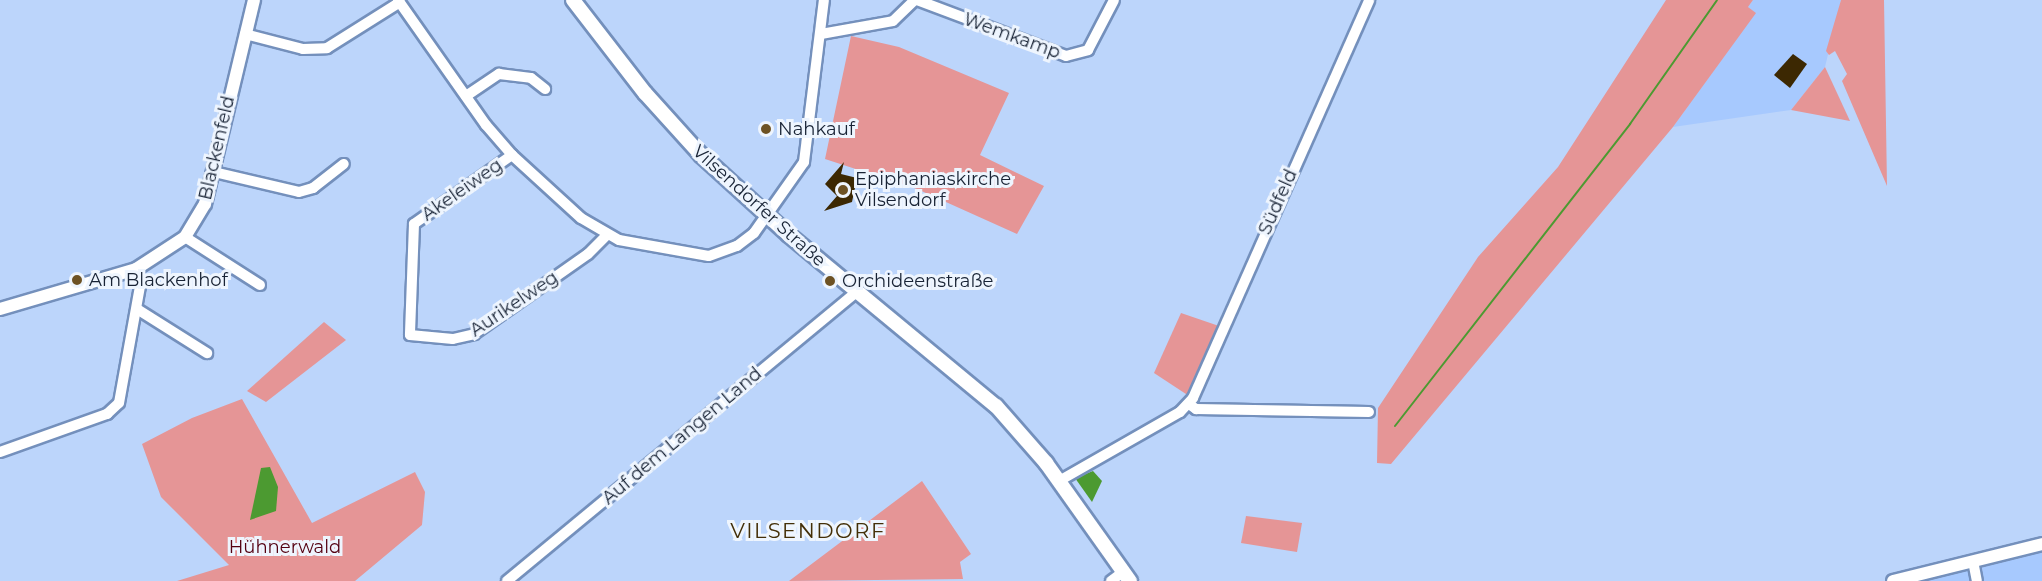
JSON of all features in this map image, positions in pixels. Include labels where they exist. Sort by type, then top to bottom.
[{"type":"main road","name":"Vilsendorfer Straße","points":[[573,0],[679,133],[768,217],[980,390],[1059,481],[1126,577]]},
{"type":"street","name":"Blackenfeld","points":[[0,309],[136,269],[185,237],[205,204],[254,0]]},
{"type":"street","points":[[245,34],[303,49],[327,48],[347,39],[399,1],[466,96],[512,155],[606,236],[709,256],[746,240],[768,217],[804,162],[824,0]]},
{"type":"street","name":"Wemkamp","points":[[820,34],[893,21],[916,0],[1066,56],[1088,50],[1114,0]]},
{"type":"street","name":"Südfeld","points":[[1189,404],[1369,0]]},
{"type":"street","points":[[466,96],[499,74],[531,78],[545,89]]},
{"type":"street","name":"Akeleiweg","points":[[410,335],[414,224],[512,155]]},
{"type":"street","points":[[214,172],[299,192],[313,188],[344,164]]},
{"type":"street","name":"Aurikelweg","points":[[410,335],[453,339],[474,334],[588,254],[606,236]]},
{"type":"street","points":[[185,237],[260,285]]},
{"type":"street","points":[[0,452],[114,409],[122,393],[137,309],[140,286],[136,269]]},
{"type":"street","name":"Auf dem Langen Land","points":[[507,581],[858,291]]},
{"type":"street","points":[[137,309],[207,353]]},
{"type":"street","points":[[1059,481],[1189,404],[1196,410],[1370,412]]},
{"type":"street","points":[[1893,581],[2042,544]]},
{"type":"street","points":[[1973,561],[1977,581]]},
{"type":"street","points":[[1111,581],[1126,577]]},
{"type":"shaded area","points":[[1753,0],[1841,0],[1825,67],[1791,110],[1673,127],[1755,13],[1748,7]]},
{"type":"shaded area","points":[[270,467],[278,487],[276,511],[250,520],[261,468]]},
{"type":"shaded area","points":[[1093,471],[1102,481],[1092,502],[1075,478]]},
{"type":"shaded area","points":[[2042,552],[2042,581],[1925,581],[1944,576]]},
{"type":"green space","points":[[1666,0],[1753,0],[1748,7],[1756,13],[1673,127],[1391,464],[1377,463],[1378,408],[1478,257],[1558,167]]},
{"type":"green space","points":[[1841,0],[1884,0],[1887,186],[1842,81],[1847,74],[1835,51],[1829,55],[1826,51]]},
{"type":"green space","points":[[851,36],[899,47],[1009,93],[980,155],[1044,186],[1017,234],[917,189],[825,159]]},
{"type":"green space","points":[[1825,67],[1850,121],[1791,110]]},
{"type":"green space","points":[[1181,313],[1219,326],[1189,396],[1154,373]]},
{"type":"green space","points":[[324,322],[346,340],[266,402],[247,391]]},
{"type":"green space","name":"Hühnerwald","points":[[242,399],[312,523],[415,472],[425,492],[422,525],[355,581],[177,581],[229,565],[161,497],[142,444],[192,418]]},
{"type":"green space","points":[[922,481],[971,554],[960,562],[963,579],[789,581]]},
{"type":"green space","points":[[1246,516],[1302,523],[1297,552],[1241,543]]},
{"type":"building","points":[[1793,54],[1807,64],[1790,88],[1774,75]]},
{"type":"building","name":"Epiphaniaskirche Vilsendorf","points":[[844,162],[841,174],[857,178],[852,202],[824,211],[837,196],[825,184]]},
{"type":"waterway","points":[[1395,426],[1630,124],[1717,0]]},
{"type":"place","name":"Nahkauf","points":[[766,129]]},
{"type":"place","name":"Epiphaniaskirche Vilsendorf","points":[[843,190]]},
{"type":"place","name":"Am Blackenhof","points":[[77,280]]},
{"type":"place","name":"Orchideenstraße","points":[[830,281]]},
{"type":"district","name":"VILSENDORF","points":[[808,531]]}]
